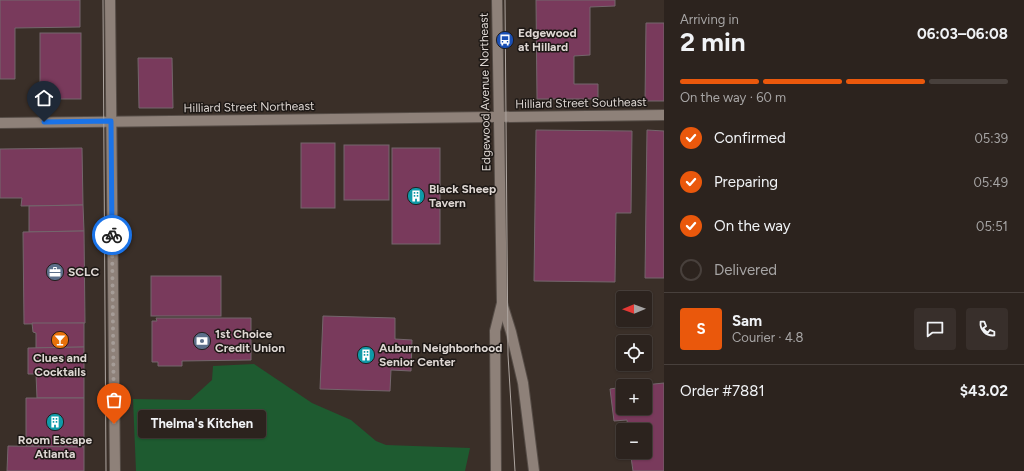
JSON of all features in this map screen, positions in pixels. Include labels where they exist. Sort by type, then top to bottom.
[{"type":"street","points":[[110,0],[115,471]]},
{"type":"street","name":"Edgewood Avenue Northeast","points":[[496,471],[495,331],[502,303],[497,0]]},
{"type":"street","name":"Hilliard Street Southeast","points":[[499,118],[664,115]]},
{"type":"street","name":"Hilliard Street Northeast","points":[[0,123],[499,118]]},
{"type":"street","name":"Edgewood Avenue Northeast","points":[[502,303],[524,383],[534,471]]},
{"type":"green space","points":[[254,364],[312,403],[351,420],[376,441],[386,445],[470,448],[465,471],[136,471],[133,399],[190,400],[212,380],[213,366]]},
{"type":"building","points":[[0,0],[80,0],[80,27],[15,28],[15,79],[0,79]]},
{"type":"building","points":[[536,0],[615,0],[615,6],[590,7],[590,55],[574,56],[574,84],[598,84],[598,99],[537,99]]},
{"type":"building","points":[[646,23],[664,23],[664,101],[645,101]]},
{"type":"building","points":[[40,33],[81,33],[81,99],[40,99]]},
{"type":"building","points":[[138,58],[172,58],[173,108],[139,108]]},
{"type":"building","points":[[536,130],[632,131],[631,213],[616,213],[615,282],[534,281]]},
{"type":"building","points":[[647,130],[664,131],[664,278],[645,278]]},
{"type":"building","points":[[301,143],[335,143],[335,208],[301,208]]},
{"type":"building","points":[[344,145],[389,145],[389,200],[344,200]]},
{"type":"building","points":[[82,148],[83,205],[21,206],[22,198],[0,198],[0,149]]},
{"type":"building","name":"Black Sheep Tavern","points":[[392,148],[440,148],[440,244],[392,244]]},
{"type":"building","points":[[83,205],[84,231],[29,232],[29,206]]},
{"type":"building","points":[[84,231],[85,323],[24,324],[23,232]]},
{"type":"building","points":[[151,276],[221,276],[221,316],[151,316]]},
{"type":"building","name":"Auburn Neighborhood Senior Center","points":[[323,316],[395,318],[395,339],[412,340],[411,371],[391,370],[390,391],[320,389]]},
{"type":"building","name":"1st Choice Credit Union","points":[[156,318],[251,318],[251,360],[182,361],[182,366],[158,366],[158,362],[152,362],[152,321],[157,321]]},
{"type":"building","name":"Clues and Cocktails","points":[[32,323],[84,323],[84,347],[36,348],[36,333],[33,332]]},
{"type":"building","points":[[84,347],[84,374],[28,374],[28,348]]},
{"type":"building","points":[[36,374],[84,374],[84,398],[37,398]]},
{"type":"building","points":[[664,383],[664,471],[633,471],[631,459],[652,459],[652,423],[627,423],[627,420],[614,421],[610,389],[616,388],[616,415],[652,415],[652,384]]},
{"type":"building","name":"Room Escape Atlanta","points":[[26,398],[84,398],[84,447],[26,446]]},
{"type":"building","points":[[8,446],[84,447],[84,471],[7,471]]},
{"type":"tram line","points":[[103,0],[106,471]]},
{"type":"tram line","points":[[505,0],[508,355],[515,471]]},
{"type":"way so far","points":[[112,235],[114,424]]},
{"type":"place","name":"Edgewood at Hillard","points":[[505,40]]},
{"type":"place","name":"Black Sheep Tavern","points":[[416,196]]},
{"type":"place","name":"SCLC","points":[[55,272]]},
{"type":"place","name":"Clues and Cocktails","points":[[60,340]]},
{"type":"place","name":"1st Choice Credit Union","points":[[202,341]]},
{"type":"place","name":"Auburn Neighborhood Senior Center","points":[[366,355]]},
{"type":"place","name":"Room Escape Atlanta","points":[[55,422]]},
{"type":"place","name":"Thelma's Kitchen","points":[[114,424]]},
{"type":"route","points":[[44,122],[111,121],[112,235]]}]
